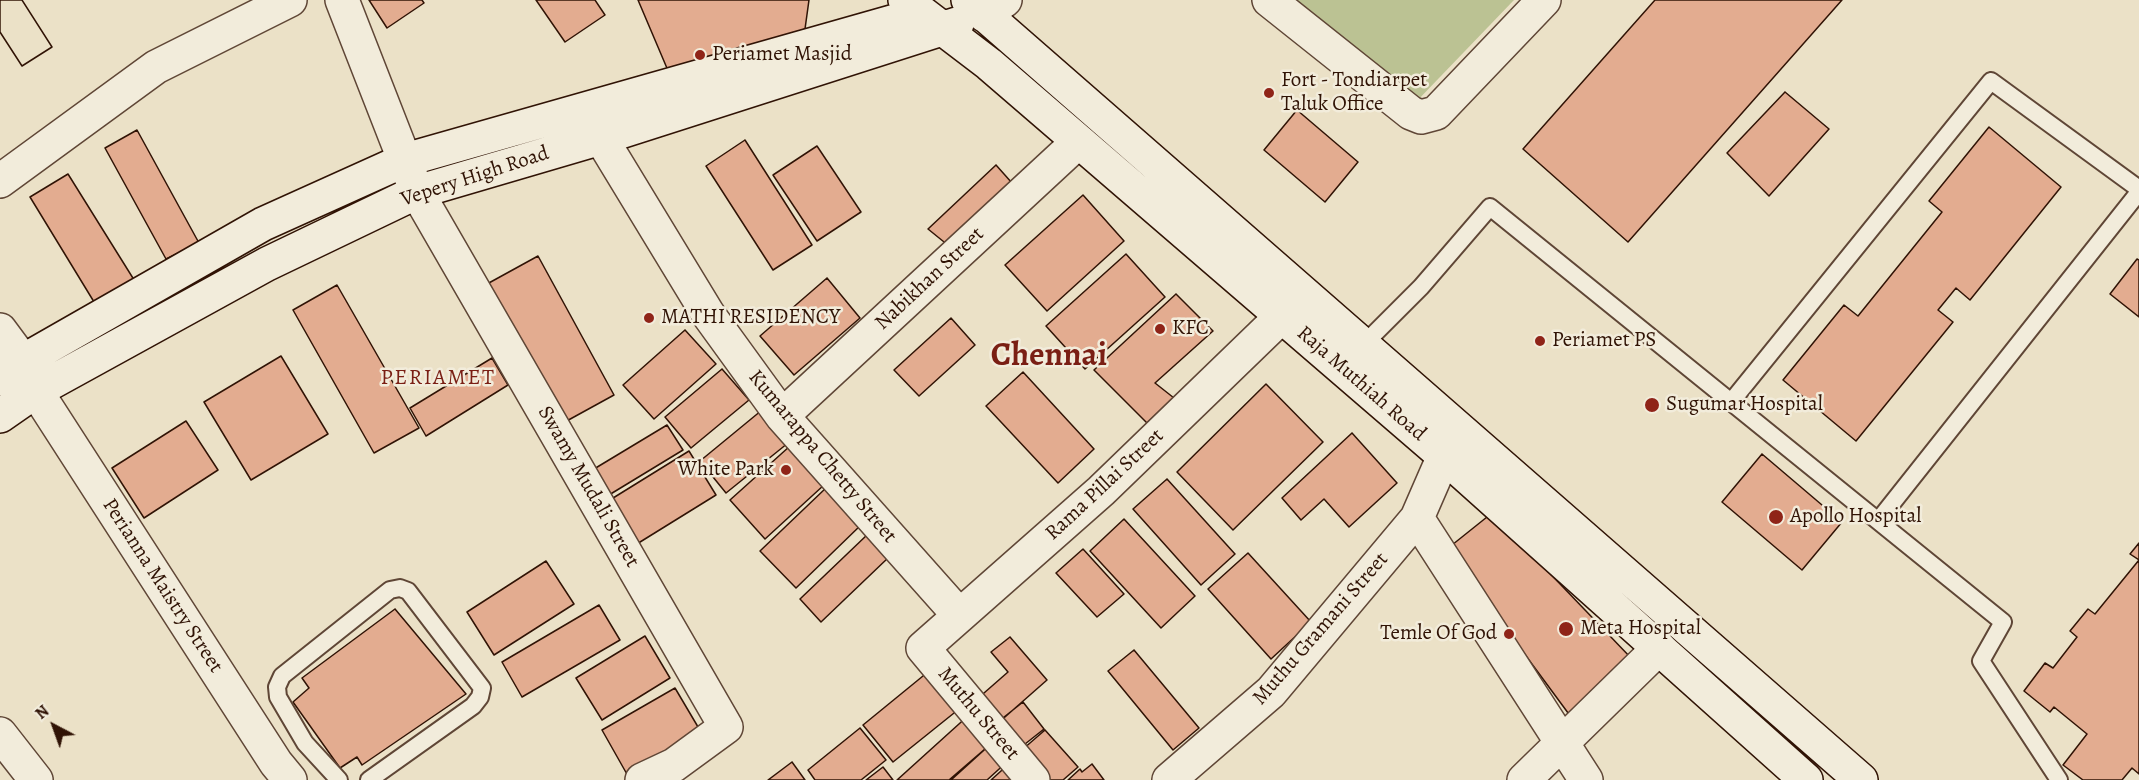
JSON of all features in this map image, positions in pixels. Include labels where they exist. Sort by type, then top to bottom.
[{"type":"street","points":[[0,181],[156,67],[290,0]]},
{"type":"street","points":[[342,0],[417,192]]},
{"type":"street","points":[[1269,0],[1411,113],[1421,117],[1436,113],[1544,0]]},
{"type":"street","name":"Vepery High Road","points":[[11,370],[263,224],[405,160],[859,29],[923,14],[981,4]]},
{"type":"street","name":"Raja Muthiah Road","points":[[981,4],[1862,780]]},
{"type":"street","name":"Vepery High Road","points":[[0,416],[36,391],[267,264],[417,192],[601,138],[923,14]]},
{"type":"street","name":"Raja Muthiah Road","points":[[923,14],[989,64],[1444,456],[1806,780]]},
{"type":"street","name":"Kumarappa Chetty Street","points":[[601,138],[708,314],[782,416],[959,615]]},
{"type":"street","name":"Nabikhan Street","points":[[782,416],[1078,142]]},
{"type":"street","name":"Swamy Mudali Street","points":[[417,192],[726,727],[679,772]]},
{"type":"street","name":"Rama Pillai Street","points":[[923,648],[1101,490],[1282,316]]},
{"type":"street","name":"Perianna Maistry Street","points":[[0,330],[11,370],[36,391],[283,771]]},
{"type":"street","name":"Muthu Gramani Street","points":[[1169,780],[1271,692],[1417,518],[1444,456]]},
{"type":"street","points":[[1417,518],[1586,780]]},
{"type":"street","name":"Muthu Street","points":[[923,648],[1033,780]]},
{"type":"street","points":[[1524,780],[1659,648]]},
{"type":"street","points":[[0,734],[36,780]]},
{"type":"street","points":[[642,780],[679,772]]},
{"type":"lane","points":[[1731,402],[1991,81],[2139,190],[1878,521]]},
{"type":"lane","points":[[1343,370],[1364,343],[1421,287],[1490,207],[2003,622],[1981,661],[2059,780]]},
{"type":"lane","points":[[339,780],[305,743],[278,697],[277,687],[282,676],[390,590],[400,588],[408,591],[482,688],[480,697],[473,706],[369,780]]},
{"type":"lane","points":[[283,771],[305,743]]},
{"type":"green space","points":[[1294,0],[1514,0],[1415,103]]},
{"type":"building","points":[[0,0],[22,0],[52,47],[22,66],[0,32]]},
{"type":"building","points":[[0,0],[22,0],[52,47],[22,66],[0,32]]},
{"type":"building","points":[[369,0],[422,0],[424,3],[387,28]]},
{"type":"building","points":[[536,0],[595,0],[605,15],[565,42]]},
{"type":"building","name":"Periamet Masjid","points":[[638,0],[809,0],[805,29],[672,80]]},
{"type":"building","points":[[1655,0],[1842,0],[1628,242],[1523,149]]},
{"type":"building","points":[[1785,92],[1829,129],[1769,196],[1727,153]]},
{"type":"building","points":[[1297,110],[1358,162],[1325,202],[1264,150]]},
{"type":"building","points":[[1989,127],[2061,187],[1970,300],[1956,288],[1938,310],[1953,322],[1856,441],[1783,380],[1844,305],[1858,316],[1942,212],[1929,201]]},
{"type":"building","points":[[137,130],[199,243],[166,259],[105,148]]},
{"type":"building","points":[[745,140],[812,245],[773,270],[706,166]]},
{"type":"building","points":[[817,146],[861,212],[817,241],[773,175]]},
{"type":"building","points":[[996,165],[1012,183],[949,246],[928,229]]},
{"type":"building","points":[[68,174],[141,291],[102,315],[30,197]]},
{"type":"building","points":[[1083,195],[1124,241],[1047,311],[1005,265]]},
{"type":"building","points":[[1126,254],[1165,297],[1085,369],[1046,326]]},
{"type":"building","points":[[538,256],[614,395],[563,423],[487,284]]},
{"type":"building","points":[[2137,259],[2139,260],[2139,317],[2110,294]]},
{"type":"building","points":[[827,278],[860,318],[794,375],[760,336]]},
{"type":"building","points":[[337,285],[419,428],[374,453],[293,310]]},
{"type":"building","points":[[1176,294],[1213,331],[1155,383],[1174,398],[1147,423],[1094,370]]},
{"type":"building","points":[[951,318],[975,345],[919,396],[894,370]]},
{"type":"building","points":[[685,330],[716,364],[654,419],[623,385]]},
{"type":"building","points":[[281,356],[328,434],[251,480],[204,402]]},
{"type":"building","points":[[492,358],[508,385],[426,436],[410,408]]},
{"type":"building","points":[[722,369],[749,400],[691,448],[665,417]]},
{"type":"building","points":[[1023,372],[1094,449],[1058,483],[986,406]]},
{"type":"building","points":[[1266,384],[1323,442],[1233,530],[1177,472]]},
{"type":"building","points":[[762,410],[788,443],[726,493],[700,461]]},
{"type":"building","points":[[186,421],[218,470],[144,518],[112,468]]},
{"type":"building","points":[[667,425],[683,450],[604,498],[589,472]]},
{"type":"building","points":[[1352,433],[1397,483],[1349,527],[1324,499],[1301,520],[1282,498]]},
{"type":"building","points":[[790,446],[824,485],[765,539],[730,500]]},
{"type":"building","points":[[689,451],[716,495],[632,547],[605,503]]},
{"type":"building","points":[[1762,454],[1842,522],[1802,570],[1722,502]]},
{"type":"building","points":[[1167,479],[1235,554],[1201,585],[1133,509]]},
{"type":"building","points":[[827,487],[863,523],[796,588],[760,551]]},
{"type":"building","points":[[1492,513],[1632,659],[1574,721],[1447,549]]},
{"type":"building","points":[[1124,519],[1195,596],[1161,628],[1090,551]]},
{"type":"building","points":[[868,534],[889,557],[821,622],[800,599]]},
{"type":"building","points":[[2139,543],[2139,560],[2130,554]]},
{"type":"building","points":[[1083,549],[1124,594],[1097,617],[1056,573]]},
{"type":"building","points":[[1248,553],[1311,622],[1271,659],[1208,589]]},
{"type":"building","points":[[2139,560],[2139,774],[2132,768],[2122,780],[2083,780],[2063,765],[2087,734],[2054,707],[2050,712],[2024,691],[2045,663],[2053,668],[2077,637],[2070,631],[2088,609],[2095,614]]},
{"type":"building","points":[[546,561],[574,604],[494,655],[467,612]]},
{"type":"building","points":[[599,605],[620,640],[522,697],[502,662]]},
{"type":"building","points":[[395,609],[466,694],[362,765],[357,757],[340,768],[293,702],[309,688],[302,678]]},
{"type":"building","points":[[645,636],[670,678],[602,720],[576,678]]},
{"type":"building","points":[[1010,637],[1047,680],[997,724],[976,700],[1008,672],[991,652]]},
{"type":"building","points":[[1134,650],[1199,728],[1173,750],[1108,671]]},
{"type":"building","points":[[934,667],[964,705],[893,762],[863,725]]},
{"type":"building","points":[[675,688],[701,732],[628,776],[602,730]]},
{"type":"building","points":[[1023,702],[1044,729],[1020,748],[994,725]]},
{"type":"building","points":[[970,714],[993,742],[949,780],[897,780]]},
{"type":"building","points":[[860,728],[886,760],[861,780],[815,780],[808,770]]},
{"type":"building","points":[[1045,730],[1078,767],[1063,780],[1037,780],[1015,756]]},
{"type":"building","points":[[993,742],[1009,760],[987,780],[951,780]]},
{"type":"building","points":[[792,762],[805,780],[768,780]]},
{"type":"building","points":[[1011,762],[1026,780],[991,780]]},
{"type":"building","points":[[1092,764],[1104,780],[1068,780],[1080,769],[1082,772]]},
{"type":"building","points":[[883,767],[893,780],[866,780]]},
{"type":"place","name":"Periamet Masjid","points":[[700,55]]},
{"type":"place","name":"Fort - Tondiarpet Taluk Office","points":[[1269,93]]},
{"type":"place","name":"MATHI RESIDENCY","points":[[649,318]]},
{"type":"place","name":"KFC","points":[[1160,329]]},
{"type":"place","name":"Periamet PS","points":[[1540,341]]},
{"type":"place","name":"Sugumar Hospital","points":[[1652,405]]},
{"type":"place","name":"White Park","points":[[786,470]]},
{"type":"place","name":"Apollo Hospital","points":[[1776,517]]},
{"type":"place","name":"Meta Hospital","points":[[1566,629]]},
{"type":"place","name":"Temle Of God","points":[[1509,634]]},
{"type":"district","name":"Chennai","points":[[1049,357]]},
{"type":"district","name":"PERIAMET","points":[[438,379]]}]
